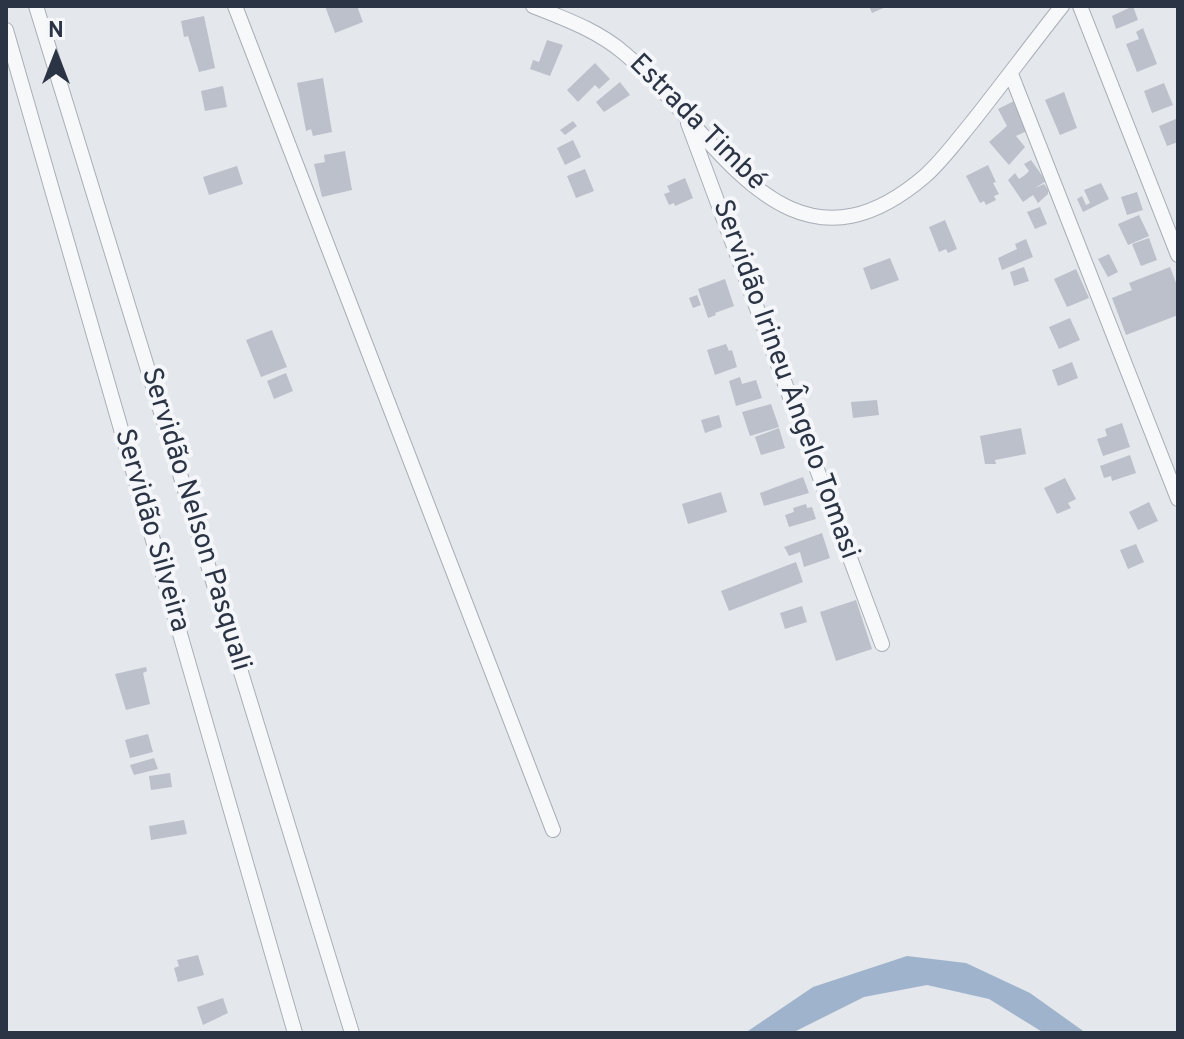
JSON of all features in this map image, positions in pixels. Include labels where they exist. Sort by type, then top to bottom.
[{"type":"street","name":"Servidão Nelson Pasquali","points":[[36,6],[352,1033]]},
{"type":"street","points":[[235,6],[553,830]]},
{"type":"street","name":"Estrada Timbé","points":[[533,6],[604,37],[626,54],[738,174],[767,196],[799,212],[835,219],[865,214],[893,200],[926,175],[1011,74],[1062,6]]},
{"type":"street","points":[[1080,6],[1178,255]]},
{"type":"street","name":"Servidão Silveira","points":[[6,30],[295,1033]]},
{"type":"street","points":[[1011,74],[1178,499]]},
{"type":"street","name":"Servidão Irineu Ângelo Tomasi","points":[[685,117],[882,644]]},
{"type":"water","points":[[907,956],[966,963],[1030,993],[1086,1033],[1044,1033],[989,999],[927,985],[864,997],[792,1033],[745,1033],[813,987]]},
{"type":"building","points":[[325,6],[357,6],[363,22],[335,33]]},
{"type":"building","points":[[869,6],[888,6],[872,13]]},
{"type":"building","points":[[1133,6],[1138,20],[1116,29],[1112,16]]},
{"type":"building","points":[[204,16],[215,68],[199,72],[188,36],[184,37],[181,21]]},
{"type":"building","points":[[1143,28],[1157,64],[1137,72],[1126,44],[1139,39],[1136,32]]},
{"type":"building","points":[[547,40],[563,45],[550,76],[530,69],[533,60],[539,62]]},
{"type":"building","points":[[595,63],[610,79],[599,89],[595,85],[578,102],[567,90]]},
{"type":"building","points":[[323,78],[332,132],[313,136],[311,129],[306,131],[297,83]]},
{"type":"building","points":[[620,82],[630,95],[604,112],[596,102]]},
{"type":"building","points":[[1164,83],[1173,105],[1152,113],[1144,91]]},
{"type":"building","points":[[223,86],[227,107],[205,111],[201,91]]},
{"type":"building","points":[[1064,92],[1077,128],[1060,135],[1045,100]]},
{"type":"building","points":[[1014,101],[1029,130],[1016,136],[1025,147],[1009,165],[989,142],[1007,126],[998,109]]},
{"type":"building","points":[[1176,119],[1178,142],[1167,146],[1159,126]]},
{"type":"building","points":[[573,121],[577,126],[565,135],[560,130]]},
{"type":"building","points":[[573,140],[581,157],[565,165],[557,148]]},
{"type":"building","points":[[345,151],[352,190],[322,197],[314,164],[325,162],[324,155]]},
{"type":"building","points":[[1031,160],[1046,181],[1035,188],[1044,184],[1048,190],[1048,194],[1038,203],[1033,195],[1023,202],[1008,180],[1015,173],[1019,179],[1025,175],[1029,171],[1024,164]]},
{"type":"building","points":[[988,165],[999,194],[994,196],[996,200],[986,205],[984,201],[980,203],[966,176]]},
{"type":"building","points":[[237,166],[243,184],[209,195],[203,177]]},
{"type":"building","points":[[585,169],[594,191],[576,198],[567,176]]},
{"type":"building","points":[[685,178],[693,198],[675,206],[674,203],[669,205],[664,194],[670,192],[667,186]]},
{"type":"building","points":[[1101,183],[1109,199],[1083,212],[1077,199],[1082,196],[1086,205],[1090,203],[1084,190]]},
{"type":"building","points":[[1137,192],[1143,210],[1127,215],[1121,197]]},
{"type":"building","points":[[1040,207],[1047,224],[1035,229],[1027,212]]},
{"type":"building","points":[[1139,215],[1149,236],[1128,245],[1118,224]]},
{"type":"building","points":[[945,220],[957,249],[948,253],[946,249],[939,252],[929,227]]},
{"type":"building","points":[[1149,238],[1157,260],[1141,266],[1132,244]]},
{"type":"building","points":[[1026,239],[1033,257],[1002,270],[998,258],[1017,249],[1015,244]]},
{"type":"building","points":[[1109,254],[1118,272],[1108,277],[1098,259]]},
{"type":"building","points":[[890,258],[899,280],[871,290],[863,268]]},
{"type":"building","points":[[1024,267],[1029,281],[1014,286],[1010,272]]},
{"type":"building","points":[[1170,267],[1178,288],[1178,315],[1126,335],[1112,298],[1132,290],[1129,283]]},
{"type":"building","points":[[1076,269],[1089,298],[1067,307],[1054,279]]},
{"type":"building","points":[[725,279],[734,306],[708,318],[698,289]]},
{"type":"building","points":[[697,295],[701,305],[693,308],[689,298]]},
{"type":"building","points":[[1070,318],[1080,340],[1059,349],[1049,327]]},
{"type":"building","points":[[272,330],[287,367],[261,377],[246,340]]},
{"type":"building","points":[[726,344],[729,351],[732,350],[737,367],[715,375],[707,350]]},
{"type":"building","points":[[1072,362],[1078,378],[1058,386],[1052,370]]},
{"type":"building","points":[[286,373],[293,391],[274,399],[267,381]]},
{"type":"building","points":[[740,377],[742,384],[756,380],[762,398],[736,406],[729,381]]},
{"type":"building","points":[[877,400],[879,415],[853,418],[851,402]]},
{"type":"building","points":[[771,404],[779,427],[750,436],[742,412]]},
{"type":"building","points":[[719,415],[722,427],[705,433],[701,420]]},
{"type":"building","points":[[1122,423],[1130,447],[1103,456],[1097,439],[1107,436],[1105,429]]},
{"type":"building","points":[[779,428],[785,448],[761,455],[755,437]]},
{"type":"building","points":[[1021,428],[1026,454],[995,460],[996,464],[985,464],[980,436]]},
{"type":"building","points":[[1130,455],[1136,473],[1112,481],[1111,476],[1104,478],[1100,466]]},
{"type":"building","points":[[803,477],[809,493],[764,506],[760,493]]},
{"type":"building","points":[[1065,478],[1076,499],[1068,503],[1071,508],[1057,514],[1044,488]]},
{"type":"building","points":[[721,492],[727,512],[688,524],[682,504]]},
{"type":"building","points":[[1149,502],[1158,521],[1138,530],[1129,512]]},
{"type":"building","points":[[806,504],[807,508],[812,507],[816,519],[789,527],[785,515],[794,512],[793,508]]},
{"type":"building","points":[[822,533],[830,558],[804,567],[800,552],[789,556],[784,547]]},
{"type":"building","points":[[1136,544],[1144,562],[1128,569],[1120,550]]},
{"type":"building","points":[[796,562],[803,582],[729,611],[721,591]]},
{"type":"building","points":[[856,600],[872,649],[836,661],[820,612]]},
{"type":"building","points":[[802,606],[807,622],[785,629],[780,613]]},
{"type":"building","points":[[146,667],[147,671],[143,673],[150,704],[126,710],[115,674]]},
{"type":"building","points":[[148,734],[153,752],[130,758],[125,740]]},
{"type":"building","points":[[154,758],[158,769],[134,775],[130,765]]},
{"type":"building","points":[[170,773],[172,787],[151,790],[149,776]]},
{"type":"building","points":[[184,820],[187,834],[151,840],[149,826]]},
{"type":"building","points":[[198,955],[204,975],[178,982],[174,968],[179,966],[177,960]]},
{"type":"building","points":[[223,998],[228,1013],[203,1025],[197,1007]]}]
